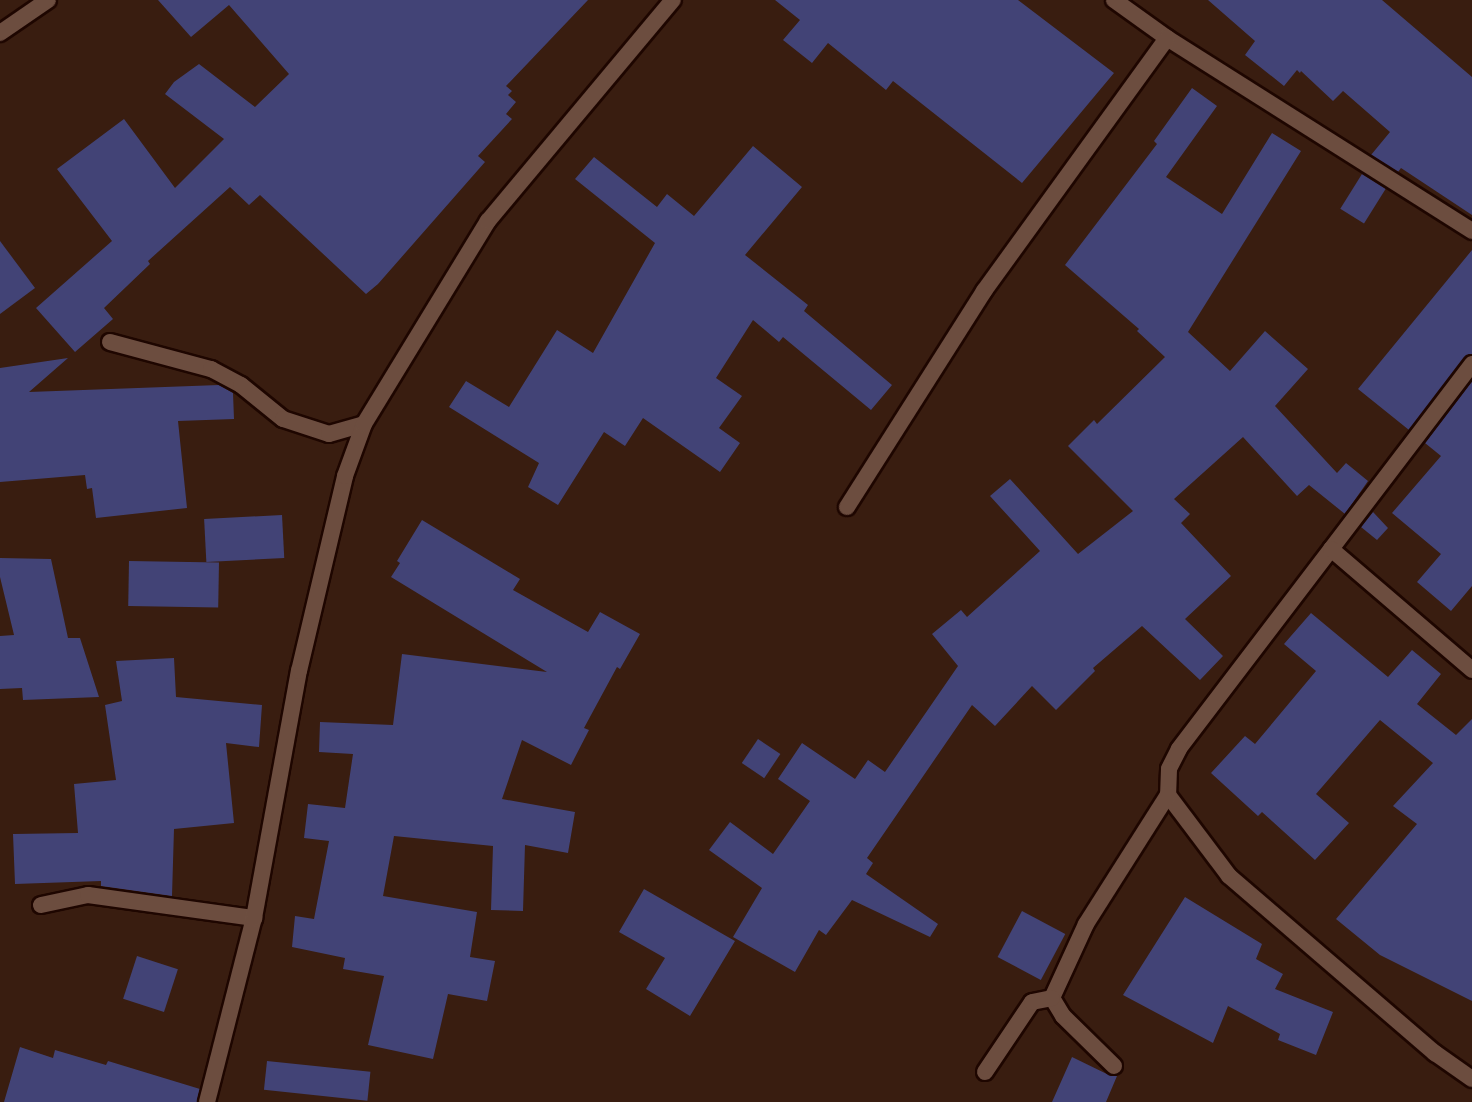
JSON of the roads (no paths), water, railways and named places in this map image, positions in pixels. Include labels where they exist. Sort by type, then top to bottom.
[{"type":"street","points":[[0,33],[48,0]]},
{"type":"street","points":[[207,1102],[254,918],[299,671],[345,476],[364,424],[488,220],[673,0]]},
{"type":"street","points":[[1114,0],[1167,38],[1472,231]]},
{"type":"street","points":[[847,507],[984,291],[1167,38]]},
{"type":"street","points":[[110,342],[211,369],[241,385],[283,419],[328,434],[364,424]]},
{"type":"street","points":[[1052,998],[1086,924],[1168,795],[1169,769],[1179,749],[1472,364]]},
{"type":"street","points":[[1331,549],[1472,670]]},
{"type":"street","points":[[1168,795],[1229,876],[1435,1053],[1472,1079]]},
{"type":"street","points":[[41,905],[88,895],[254,918]]},
{"type":"street","points":[[1052,998],[1064,1016],[1114,1066]]},
{"type":"street","points":[[985,1072],[1032,1002],[1052,998]]}]
